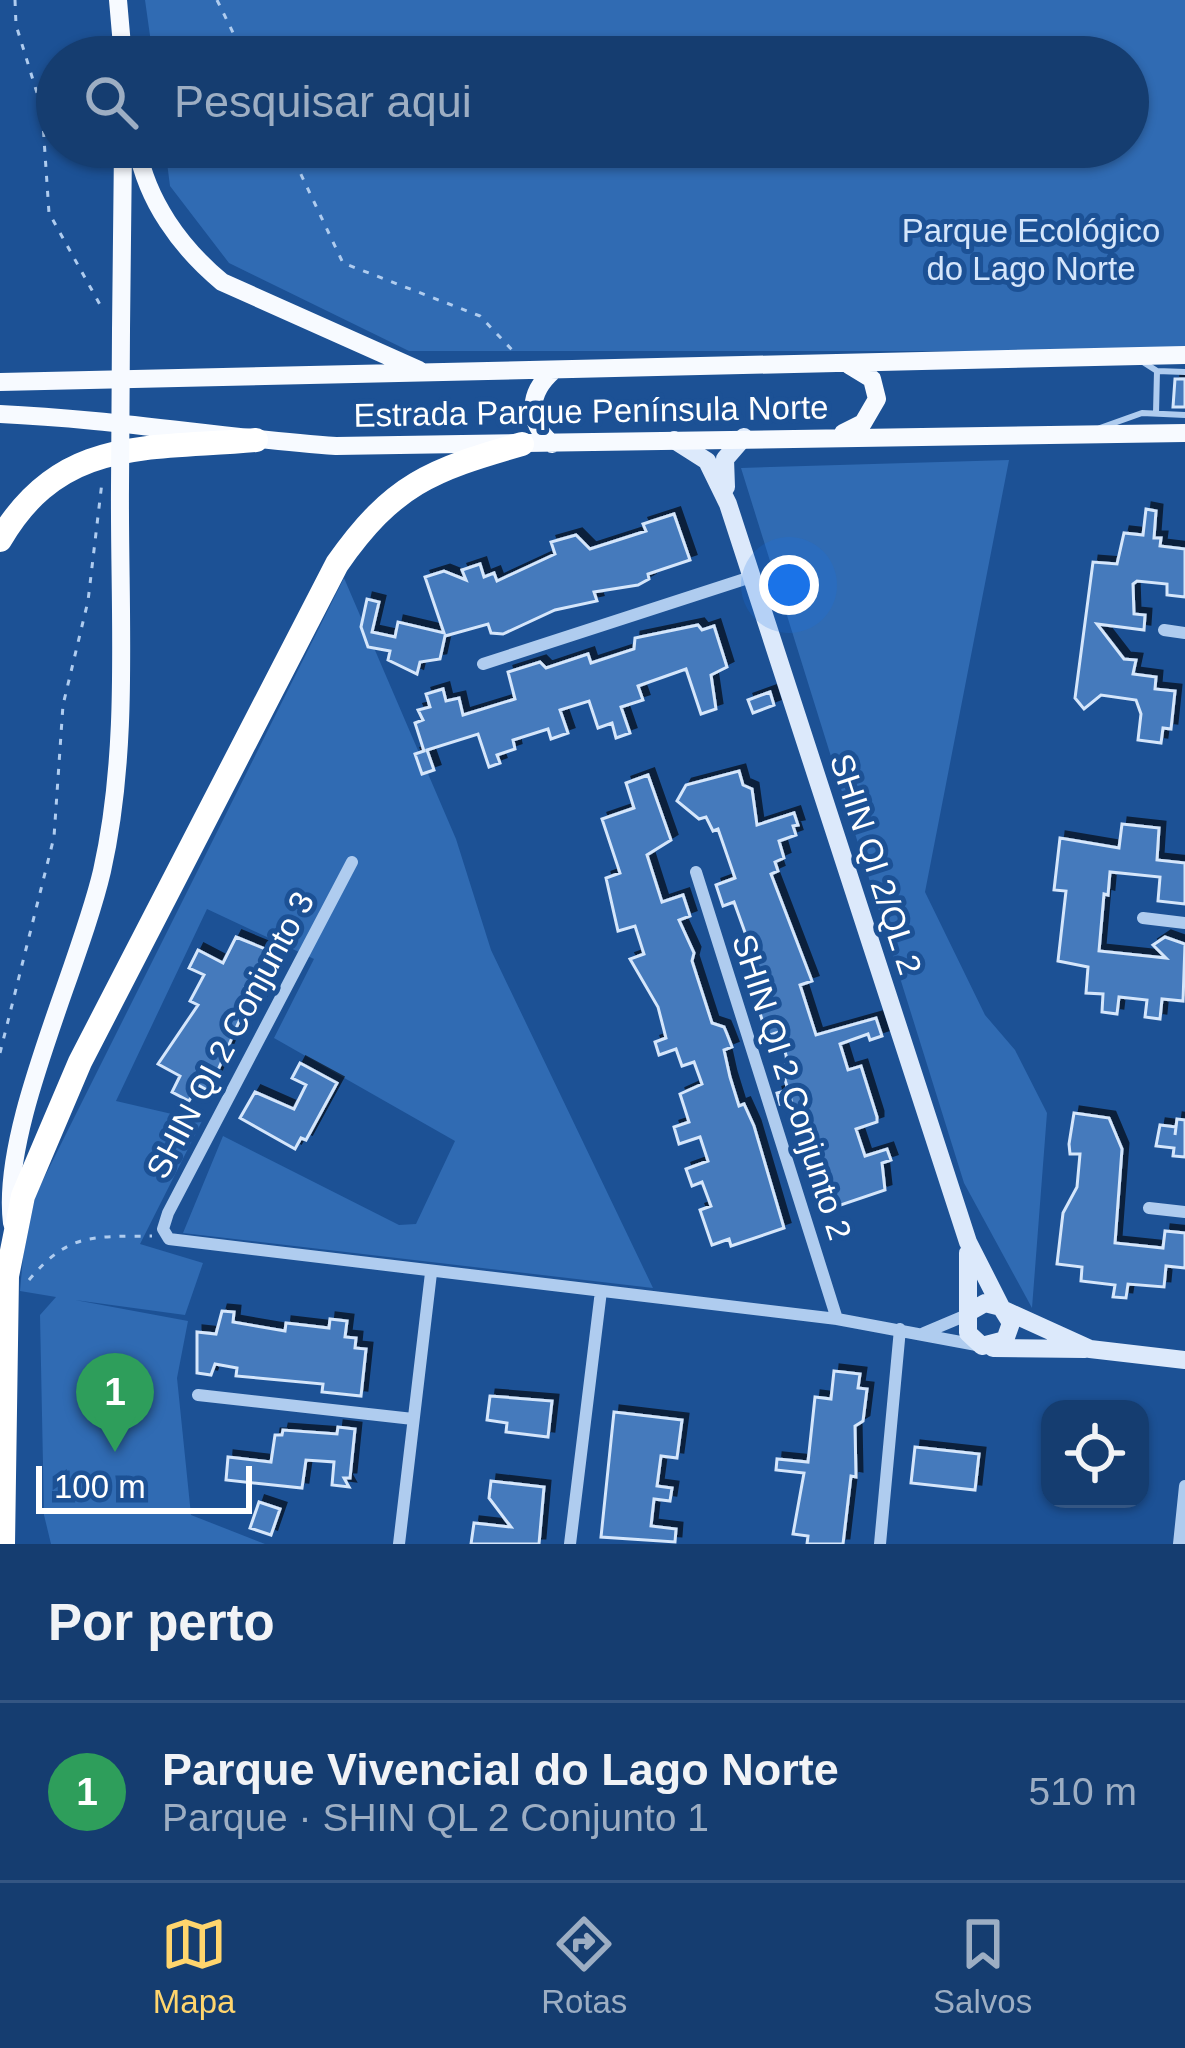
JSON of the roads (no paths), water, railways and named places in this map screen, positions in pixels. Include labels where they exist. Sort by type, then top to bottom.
[{"type":"highway","points":[[0,540],[37,489],[82,459],[256,440]]},
{"type":"highway","points":[[3,1544],[12,1228],[80,1062],[337,564],[380,508],[420,478],[465,458],[522,444]]},
{"type":"main road","points":[[118,0],[121,36]]},
{"type":"main road","points":[[12,1228],[17,1146],[91,913],[113,808],[111,483],[122,168]]},
{"type":"main road","points":[[144,168],[162,215],[200,264],[222,282],[424,372]]},
{"type":"main road","name":"Estrada Parque Península Norte","points":[[0,382],[1185,355]]},
{"type":"main road","points":[[839,435],[863,423],[877,399],[868,374],[844,363]]},
{"type":"main road","points":[[552,444],[538,430],[532,406],[536,390],[553,371]]},
{"type":"main road","name":"Estrada Parque Península Norte","points":[[0,414],[187,427],[256,440],[336,446],[1185,433]]},
{"type":"street","name":"SHIN QI 2/QL 2","points":[[728,504],[725,459],[744,437]]},
{"type":"street","name":"SHIN QI 2/QL 2","points":[[674,440],[707,461],[728,504],[968,1242],[1003,1308]]},
{"type":"street","points":[[483,664],[752,577]]},
{"type":"street","points":[[1164,630],[1185,633]]},
{"type":"street","name":"SHIN QI 2 Conjunto 3","points":[[352,862],[168,1213],[166,1235],[173,1242],[200,1247],[431,1273]]},
{"type":"street","name":"SHIN QI 2 Conjunto 2","points":[[696,872],[837,1319]]},
{"type":"street","points":[[1143,918],[1185,923]]},
{"type":"street","points":[[1149,1208],[1185,1212]]},
{"type":"street","name":"SHIN QI 2/QL 2","points":[[968,1242],[970,1313]]},
{"type":"street","points":[[399,1544],[431,1273],[837,1319],[986,1347],[1090,1349],[1185,1360]]},
{"type":"street","points":[[570,1544],[602,1292]]},
{"type":"street","points":[[923,1334],[986,1303],[1090,1349]]},
{"type":"street","points":[[986,1347],[1010,1332],[1003,1308]]},
{"type":"street","points":[[970,1313],[968,1333],[986,1347]]},
{"type":"street","points":[[880,1544],[900,1329]]},
{"type":"street","points":[[198,1395],[413,1419]]},
{"type":"street","points":[[1179,1544],[1185,1486]]},
{"type":"lane","points":[[1131,355],[1157,370],[1185,372]]},
{"type":"lane","points":[[1156,413],[1157,370]]},
{"type":"lane","points":[[1091,431],[1156,413],[1185,416]]},
{"type":"place","name":"Parque Vivencial do Lago Norte","points":[[115,1452]]},
{"type":"park label","name":"Parque Ecológico do Lago Norte","points":[[1031,249]]}]
